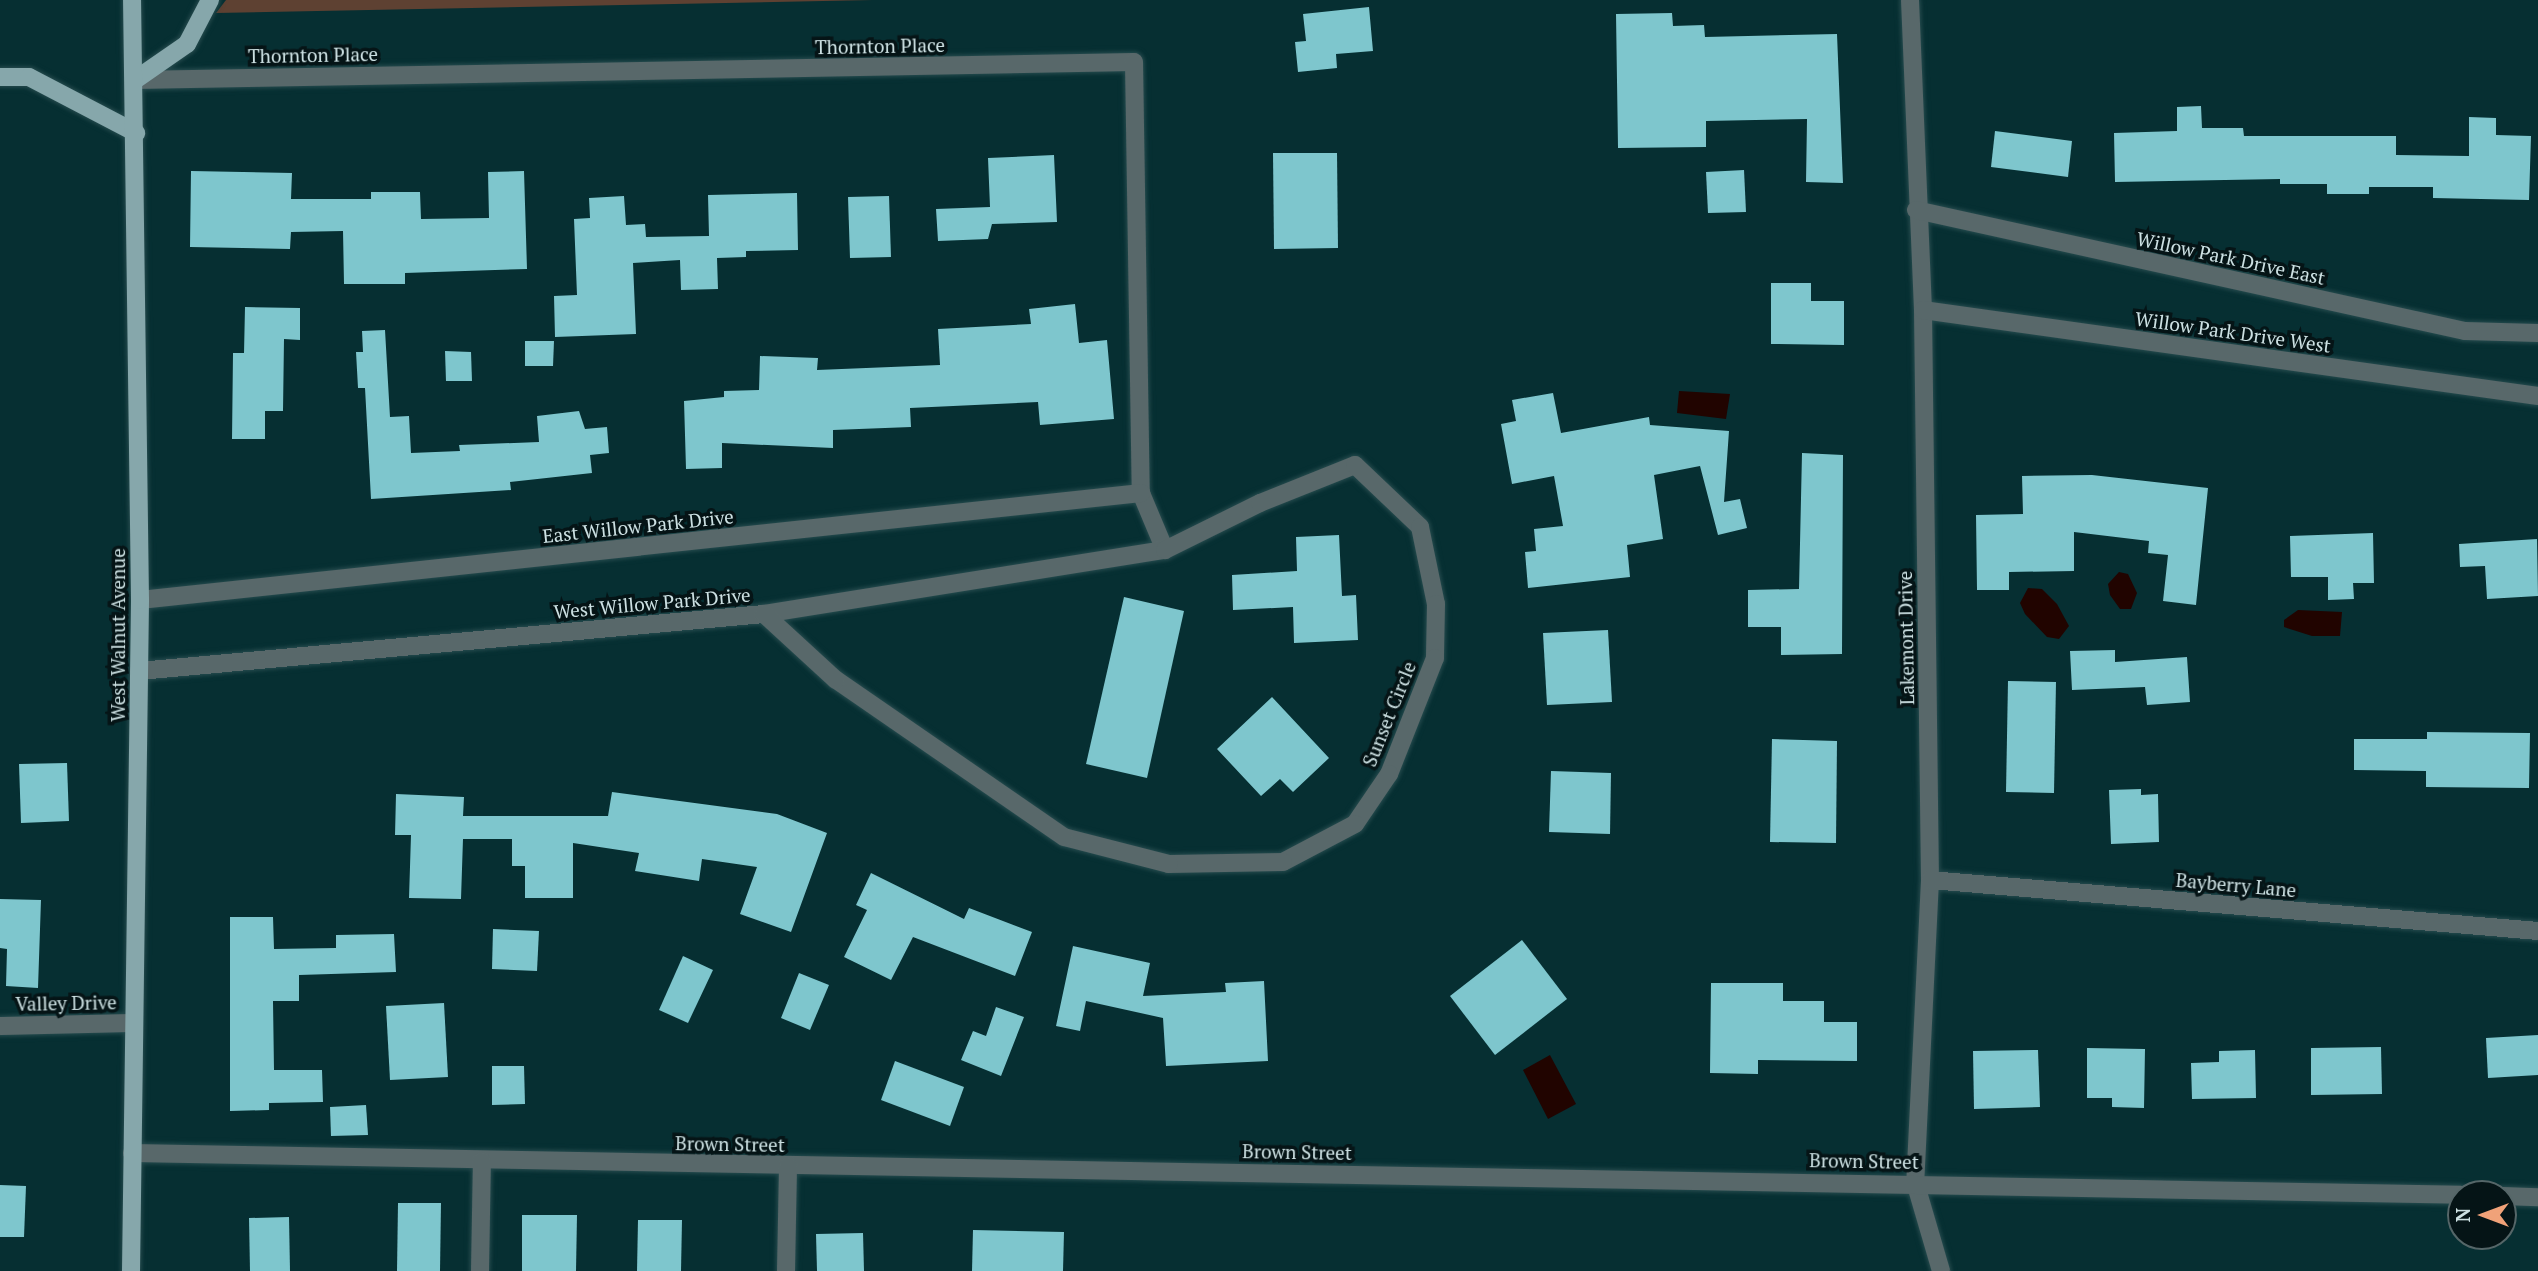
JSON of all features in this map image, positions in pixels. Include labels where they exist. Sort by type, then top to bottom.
[{"type":"main road","name":"West Walnut Avenue","points":[[131,1271],[140,600],[136,133],[132,0]]},
{"type":"main road","points":[[135,80],[187,44],[210,0]]},
{"type":"main road","points":[[0,77],[29,77],[136,133]]},
{"type":"street","name":"Lakemont Drive","points":[[1910,0],[1916,210],[1923,310],[1930,880],[1915,1182],[1941,1271]]},
{"type":"street","name":"Thornton Place","points":[[135,80],[1134,62],[1141,493],[1165,550]]},
{"type":"street","name":"Willow Park Drive East","points":[[1916,210],[2465,331],[2538,333]]},
{"type":"street","name":"Willow Park Drive West","points":[[1923,310],[2538,396]]},
{"type":"street","name":"Sunset Circle","points":[[764,614],[836,680],[1064,837],[1169,864],[1283,862],[1355,824],[1389,774],[1434,658],[1436,604],[1420,527],[1355,464],[1261,503],[1165,550]]},
{"type":"street","name":"East Willow Park Drive","points":[[140,600],[1141,493]]},
{"type":"street","name":"West Willow Park Drive","points":[[139,671],[764,614],[1165,550]]},
{"type":"street","name":"Bayberry Lane","points":[[1930,880],[2538,931]]},
{"type":"street","name":"Valley Drive","points":[[0,1026],[133,1023]]},
{"type":"street","name":"Brown Street","points":[[132,1153],[788,1166],[1915,1182],[2447,1195]]},
{"type":"street","points":[[480,1271],[482,1161]]},
{"type":"street","points":[[786,1271],[788,1166]]},
{"type":"street","points":[[2517,1196],[2538,1197]]},
{"type":"shaded area","points":[[226,0],[873,0],[216,13]]},
{"type":"shaded area","points":[[1679,391],[1730,394],[1726,419],[1677,413]]},
{"type":"shaded area","points":[[2119,572],[2128,574],[2137,593],[2131,609],[2120,609],[2110,595],[2108,584]]},
{"type":"shaded area","points":[[2028,588],[2042,589],[2057,604],[2069,626],[2059,639],[2047,637],[2025,614],[2020,603]]},
{"type":"shaded area","points":[[2298,610],[2342,612],[2340,636],[2312,636],[2284,627],[2284,620]]},
{"type":"shaded area","points":[[1550,1055],[1576,1104],[1548,1119],[1523,1070]]},
{"type":"building","points":[[1369,7],[1373,51],[1336,54],[1337,68],[1298,72],[1295,42],[1306,41],[1303,14]]},
{"type":"building","points":[[1672,13],[1673,26],[1704,25],[1705,37],[1837,34],[1843,183],[1806,182],[1807,119],[1706,121],[1706,147],[1618,148],[1616,14]]},
{"type":"building","points":[[2201,106],[2202,128],[2243,128],[2244,136],[2396,136],[2396,155],[2469,156],[2469,117],[2496,118],[2496,135],[2531,136],[2529,200],[2433,198],[2433,187],[2369,187],[2369,194],[2327,194],[2327,184],[2280,184],[2280,179],[2115,182],[2114,133],[2177,131],[2177,107]]},
{"type":"building","points":[[1995,131],[2072,141],[2068,177],[1991,167]]},
{"type":"building","points":[[1273,153],[1337,153],[1338,248],[1274,249]]},
{"type":"building","points":[[1054,155],[1057,222],[992,224],[988,239],[938,241],[936,209],[990,207],[988,158]]},
{"type":"building","points":[[1744,170],[1746,212],[1708,213],[1706,172]]},
{"type":"building","points":[[191,171],[292,173],[291,199],[371,199],[371,192],[420,192],[421,219],[489,218],[488,172],[524,171],[527,269],[405,273],[405,284],[344,284],[343,231],[291,232],[290,249],[190,247]]},
{"type":"building","points":[[797,193],[798,250],[746,251],[746,257],[717,258],[718,289],[681,290],[680,260],[633,263],[636,334],[555,337],[554,296],[577,295],[574,219],[590,218],[589,198],[624,196],[626,225],[645,224],[646,237],[709,236],[708,195]]},
{"type":"building","points":[[889,196],[891,257],[850,258],[848,197]]},
{"type":"building","points":[[1771,283],[1811,283],[1811,301],[1844,301],[1844,345],[1771,344]]},
{"type":"building","points":[[1075,304],[1079,343],[1107,340],[1114,419],[1040,425],[1038,402],[910,408],[911,427],[833,430],[833,448],[722,443],[722,468],[686,469],[684,401],[724,397],[724,391],[759,390],[760,356],[818,358],[817,370],[940,365],[938,329],[1031,324],[1029,309]]},
{"type":"building","points":[[245,307],[300,308],[300,340],[284,339],[283,411],[265,411],[265,439],[232,439],[233,353],[244,353]]},
{"type":"building","points":[[385,330],[390,417],[409,416],[411,453],[460,451],[459,445],[539,442],[537,416],[579,411],[585,429],[607,427],[609,453],[590,455],[592,473],[510,482],[511,490],[371,499],[365,388],[358,388],[356,352],[363,352],[362,331]]},
{"type":"building","points":[[525,341],[554,341],[553,366],[525,366]]},
{"type":"building","points":[[445,351],[471,352],[472,381],[446,381]]},
{"type":"building","points":[[1553,393],[1561,433],[1649,417],[1650,425],[1729,431],[1724,502],[1740,499],[1747,528],[1718,535],[1700,466],[1654,475],[1663,539],[1627,545],[1630,577],[1528,588],[1525,552],[1536,551],[1534,529],[1563,526],[1554,476],[1512,484],[1501,424],[1516,421],[1512,400]]},
{"type":"building","points":[[1802,453],[1843,455],[1842,654],[1781,655],[1781,627],[1748,627],[1748,590],[1799,589]]},
{"type":"building","points":[[2092,475],[2208,488],[2196,605],[2163,601],[2168,555],[2148,553],[2149,541],[2074,532],[2074,571],[2009,572],[2009,590],[1977,590],[1976,515],[2023,514],[2022,476]]},
{"type":"building","points":[[2373,533],[2374,583],[2353,583],[2354,599],[2328,600],[2328,577],[2291,577],[2290,536]]},
{"type":"building","points":[[1339,535],[1342,596],[1356,595],[1358,640],[1294,643],[1293,607],[1233,610],[1232,575],[1297,571],[1296,537]]},
{"type":"building","points":[[2537,539],[2538,596],[2487,599],[2485,566],[2460,567],[2459,544]]},
{"type":"building","points":[[1124,597],[1184,611],[1147,778],[1086,764]]},
{"type":"building","points":[[1608,630],[1612,702],[1547,705],[1543,633]]},
{"type":"building","points":[[2115,650],[2115,662],[2187,657],[2190,702],[2147,705],[2145,687],[2072,690],[2070,651]]},
{"type":"building","points":[[2008,681],[2056,682],[2054,793],[2006,792]]},
{"type":"building","points":[[1272,697],[1329,758],[1293,792],[1280,779],[1261,796],[1217,749]]},
{"type":"building","points":[[2427,732],[2530,733],[2529,788],[2426,787],[2426,771],[2354,770],[2354,739],[2427,739]]},
{"type":"building","points":[[1772,739],[1837,741],[1836,843],[1770,842]]},
{"type":"building","points":[[67,763],[69,821],[21,823],[19,764]]},
{"type":"building","points":[[1551,771],[1611,773],[1610,834],[1549,832]]},
{"type":"building","points":[[2141,789],[2141,795],[2158,794],[2159,842],[2111,844],[2109,790]]},
{"type":"building","points":[[612,792],[777,814],[827,833],[791,932],[740,914],[757,867],[702,859],[699,881],[635,871],[639,853],[573,843],[573,898],[525,898],[525,866],[512,866],[512,839],[463,839],[461,899],[409,898],[411,835],[395,835],[396,794],[464,797],[463,816],[608,816]]},
{"type":"building","points":[[871,873],[964,919],[969,908],[1032,932],[1015,976],[913,937],[891,980],[844,957],[867,910],[856,905]]},
{"type":"building","points":[[0,899],[41,900],[38,988],[6,986],[7,949],[0,948]]},
{"type":"building","points":[[230,917],[273,917],[274,949],[336,948],[336,935],[394,934],[396,972],[299,975],[299,1001],[273,1001],[274,1070],[322,1070],[323,1102],[269,1103],[269,1110],[230,1111]]},
{"type":"building","points":[[493,929],[539,931],[537,971],[492,969]]},
{"type":"building","points":[[1522,940],[1567,999],[1495,1055],[1450,996]]},
{"type":"building","points":[[1073,946],[1150,963],[1143,996],[1226,992],[1225,983],[1264,981],[1268,1061],[1166,1066],[1163,1018],[1086,1001],[1080,1031],[1056,1026]]},
{"type":"building","points":[[683,956],[713,970],[688,1023],[659,1010]]},
{"type":"building","points":[[799,973],[829,985],[810,1030],[781,1018]]},
{"type":"building","points":[[1711,983],[1783,983],[1783,1001],[1824,1001],[1824,1022],[1857,1022],[1857,1061],[1758,1060],[1758,1074],[1710,1073]]},
{"type":"building","points":[[444,1003],[448,1077],[390,1080],[386,1006]]},
{"type":"building","points":[[996,1007],[1024,1017],[1001,1076],[961,1060],[973,1031],[986,1036]]},
{"type":"building","points":[[2538,1035],[2538,1075],[2488,1078],[2486,1038]]},
{"type":"building","points":[[2381,1047],[2382,1094],[2311,1095],[2311,1048]]},
{"type":"building","points":[[2087,1048],[2145,1049],[2144,1108],[2112,1107],[2112,1098],[2087,1098]]},
{"type":"building","points":[[2038,1050],[2040,1107],[1974,1109],[1973,1051]]},
{"type":"building","points":[[2255,1050],[2256,1098],[2192,1099],[2191,1063],[2219,1062],[2219,1051]]},
{"type":"building","points":[[895,1061],[964,1087],[950,1126],[881,1100]]},
{"type":"building","points":[[492,1066],[524,1066],[525,1104],[492,1105]]},
{"type":"building","points":[[366,1105],[368,1135],[331,1136],[330,1107]]},
{"type":"building","points":[[0,1185],[26,1186],[24,1237],[0,1237]]},
{"type":"building","points":[[398,1203],[441,1203],[440,1271],[397,1271]]},
{"type":"building","points":[[522,1215],[577,1215],[576,1271],[522,1271]]},
{"type":"building","points":[[289,1217],[290,1271],[250,1271],[249,1218]]},
{"type":"building","points":[[638,1220],[682,1220],[681,1271],[637,1271]]},
{"type":"building","points":[[973,1230],[1064,1232],[1063,1271],[972,1271]]},
{"type":"building","points":[[863,1233],[864,1271],[817,1271],[816,1234]]}]
